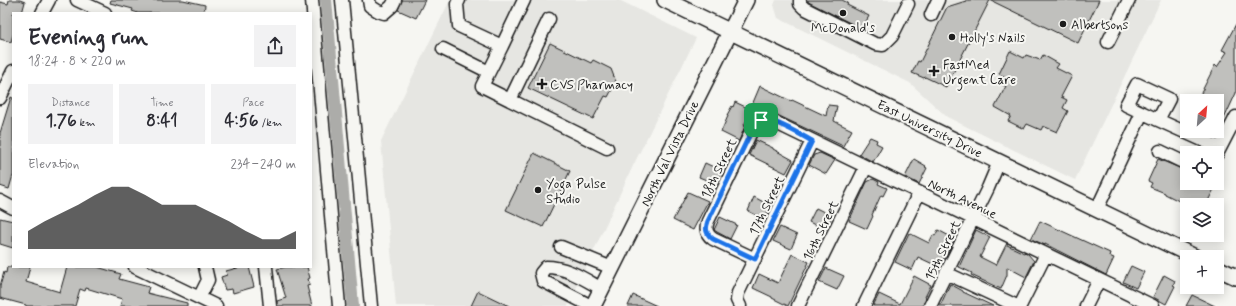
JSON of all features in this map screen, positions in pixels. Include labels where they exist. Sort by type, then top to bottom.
[{"type":"main road","name":"East University Drive","points":[[665,0],[1181,250]]},
{"type":"main road","name":"North Val Vista Drive","points":[[592,306],[602,289],[746,0]]},
{"type":"main road","points":[[1224,271],[1236,277]]},
{"type":"lane","points":[[43,12],[49,0]]},
{"type":"lane","points":[[77,0],[103,12]]},
{"type":"lane","points":[[312,0],[338,306]]},
{"type":"lane","points":[[342,0],[371,306]]},
{"type":"lane","points":[[369,0],[370,6],[378,11],[384,12],[392,6],[396,0]]},
{"type":"lane","points":[[459,0],[457,4],[459,26],[502,46]]},
{"type":"lane","points":[[524,0],[482,86],[607,148]]},
{"type":"lane","points":[[800,0],[800,4],[804,8],[875,44],[883,45],[892,36],[908,4]]},
{"type":"lane","points":[[931,15],[938,0]]},
{"type":"lane","points":[[1108,42],[1129,0]]},
{"type":"lane","points":[[510,100],[549,19]]},
{"type":"lane","points":[[443,49],[489,72]]},
{"type":"lane","points":[[0,98],[12,74]]},
{"type":"lane","points":[[1158,120],[1169,99],[1137,84],[1126,105],[1209,146]]},
{"type":"lane","points":[[1097,209],[1142,113]]},
{"type":"lane","points":[[1222,146],[1236,117]]},
{"type":"lane","name":"North Avenue","points":[[761,120],[772,121],[1152,306]]},
{"type":"lane","name":"18th Street","points":[[755,259],[713,239],[706,232],[706,228],[753,128],[761,120]]},
{"type":"lane","name":"17th Street","points":[[739,305],[737,300],[738,293],[812,141]]},
{"type":"lane","points":[[1160,151],[1180,161]]},
{"type":"lane","name":"15th Street","points":[[930,306],[999,162]]},
{"type":"lane","name":"16th Street","points":[[798,306],[866,167]]},
{"type":"lane","points":[[864,306],[919,193]]},
{"type":"lane","points":[[0,202],[12,208]]},
{"type":"lane","points":[[561,247],[612,268]]},
{"type":"lane","points":[[1020,306],[1046,254]]},
{"type":"lane","points":[[592,306],[543,281],[541,273],[546,267],[556,267],[571,272],[602,289]]},
{"type":"lane","points":[[137,268],[216,306]]},
{"type":"lane","points":[[199,298],[208,280],[205,268]]},
{"type":"lane","points":[[266,268],[270,306]]},
{"type":"lane","points":[[946,272],[1017,306]]},
{"type":"lane","points":[[1086,306],[1099,280]]},
{"type":"shaded area","points":[[450,0],[619,0],[696,38],[632,168],[568,306],[396,306],[381,141]]},
{"type":"shaded area","points":[[776,0],[1161,0],[1075,180],[947,117],[910,83],[778,18],[774,5]]},
{"type":"building","points":[[9,0],[20,0],[25,2],[22,12],[12,12],[11,42],[0,39],[0,2],[8,4]]},
{"type":"building","points":[[111,0],[183,0],[205,5],[204,12],[135,12],[132,11],[133,9],[110,3]]},
{"type":"building","points":[[402,0],[425,0],[416,18],[398,10]]},
{"type":"building","name":"McDonald's","points":[[808,0],[842,0],[848,3],[847,5],[869,16],[862,29],[808,2]]},
{"type":"building","points":[[969,0],[990,0],[946,87],[925,77],[924,78],[912,73],[918,61],[920,62],[947,7]]},
{"type":"building","name":"Albertsons","points":[[990,0],[1099,0],[1078,43]]},
{"type":"building","points":[[1236,24],[1236,93],[1224,119],[1224,94],[1200,94],[1215,65],[1217,67],[1227,52],[1222,50]]},
{"type":"building","name":"CVS Pharmacy","points":[[550,43],[591,63],[593,60],[611,69],[616,82],[608,97],[605,96],[593,119],[528,88]]},
{"type":"building","points":[[1010,51],[1024,58],[1026,55],[1040,60],[1043,55],[1059,64],[1056,68],[1072,76],[1061,97],[1067,100],[1063,108],[1068,111],[1057,132],[1043,126],[1041,130],[1027,124],[1024,129],[1008,121],[1011,116],[995,107],[1006,86],[1000,84],[1004,76],[999,74]]},
{"type":"building","points":[[760,86],[826,116],[828,105],[837,106],[834,121],[852,130],[843,146],[775,114],[752,105]]},
{"type":"building","points":[[11,97],[12,178],[9,189],[0,186],[0,133]]},
{"type":"building","points":[[735,102],[752,110],[744,125],[745,126],[739,141],[721,132],[728,116],[727,115]]},
{"type":"building","points":[[870,137],[877,140],[876,143],[882,146],[873,162],[859,154]]},
{"type":"building","points":[[756,140],[793,160],[786,173],[749,155]]},
{"type":"building","name":"Yoga Pulse Studio","points":[[534,153],[570,171],[543,227],[506,210]]},
{"type":"building","points":[[820,153],[835,160],[826,174],[809,165],[814,155]]},
{"type":"building","points":[[914,159],[927,168],[919,184],[905,177]]},
{"type":"building","points":[[1158,159],[1180,168],[1180,190],[1214,190],[1210,198],[1180,198],[1180,202],[1150,187],[1152,183],[1148,181]]},
{"type":"building","points":[[705,163],[722,171],[716,184],[699,177]]},
{"type":"building","points":[[873,179],[879,182],[878,184],[887,188],[883,196],[881,195],[867,229],[849,221],[867,182]]},
{"type":"building","points":[[688,192],[708,201],[693,230],[673,220]]},
{"type":"building","points":[[754,197],[771,206],[764,219],[748,211]]},
{"type":"building","points":[[816,208],[832,216],[825,230],[809,222]]},
{"type":"building","points":[[720,217],[737,225],[730,239],[714,230]]},
{"type":"building","points":[[0,218],[12,221],[12,248],[0,244]]},
{"type":"building","points":[[1040,221],[1110,253],[1109,256],[1114,258],[1106,275],[1045,244],[1031,239]]},
{"type":"building","points":[[780,227],[797,235],[791,249],[773,241]]},
{"type":"building","points":[[938,230],[955,239],[939,267],[918,257],[912,270],[895,262],[909,233],[929,243],[933,235],[935,236]]},
{"type":"building","points":[[976,230],[990,237],[980,257],[996,265],[1007,243],[1007,245],[1028,254],[1034,261],[1026,277],[1007,267],[1007,275],[1001,289],[971,275],[972,273],[959,267]]},
{"type":"building","points":[[792,254],[809,262],[788,306],[753,288],[759,274],[778,283]]},
{"type":"building","points":[[1131,266],[1144,272],[1136,288],[1123,282]]},
{"type":"building","points":[[7,267],[30,268],[26,282],[60,292],[67,268],[100,268],[121,274],[119,279],[149,287],[147,293],[187,303],[187,306],[120,306],[122,299],[86,288],[85,291],[80,289],[75,306],[26,306],[0,298],[0,286],[4,272],[6,273]]},
{"type":"building","points":[[237,268],[249,268],[254,287],[233,293],[232,289],[225,290],[221,277],[227,275],[226,271]]},
{"type":"building","points":[[307,268],[310,285],[307,286],[312,306],[277,306],[277,301],[286,298],[277,269]]},
{"type":"building","points":[[826,268],[844,276],[837,290],[819,282]]},
{"type":"building","points":[[1164,275],[1175,281],[1173,285],[1175,286],[1166,304],[1153,297]]},
{"type":"building","points":[[914,276],[931,285],[925,297],[923,306],[873,306],[879,294],[900,304]]},
{"type":"building","points":[[950,284],[963,292],[993,306],[938,306],[941,304]]},
{"type":"building","points":[[478,291],[509,306],[471,306]]},
{"type":"building","points":[[633,295],[657,306],[628,306]]},
{"type":"building","points":[[1192,295],[1215,306],[1186,306]]},
{"type":"waterway","points":[[326,0],[353,306]]},
{"type":"place","name":"McDonald's","points":[[843,13]]},
{"type":"place","name":"Albertsons","points":[[1063,24]]},
{"type":"place","name":"Holly's Nails","points":[[952,37]]},
{"type":"place","name":"FastMed Urgent Care","points":[[934,71]]},
{"type":"place","name":"CVS Pharmacy","points":[[542,84]]},
{"type":"place","name":"Yoga Pulse Studio","points":[[538,190]]},
{"type":"route","points":[[761,120],[772,121],[812,141],[755,259],[713,239],[706,232],[706,228],[753,128],[761,120]]}]
